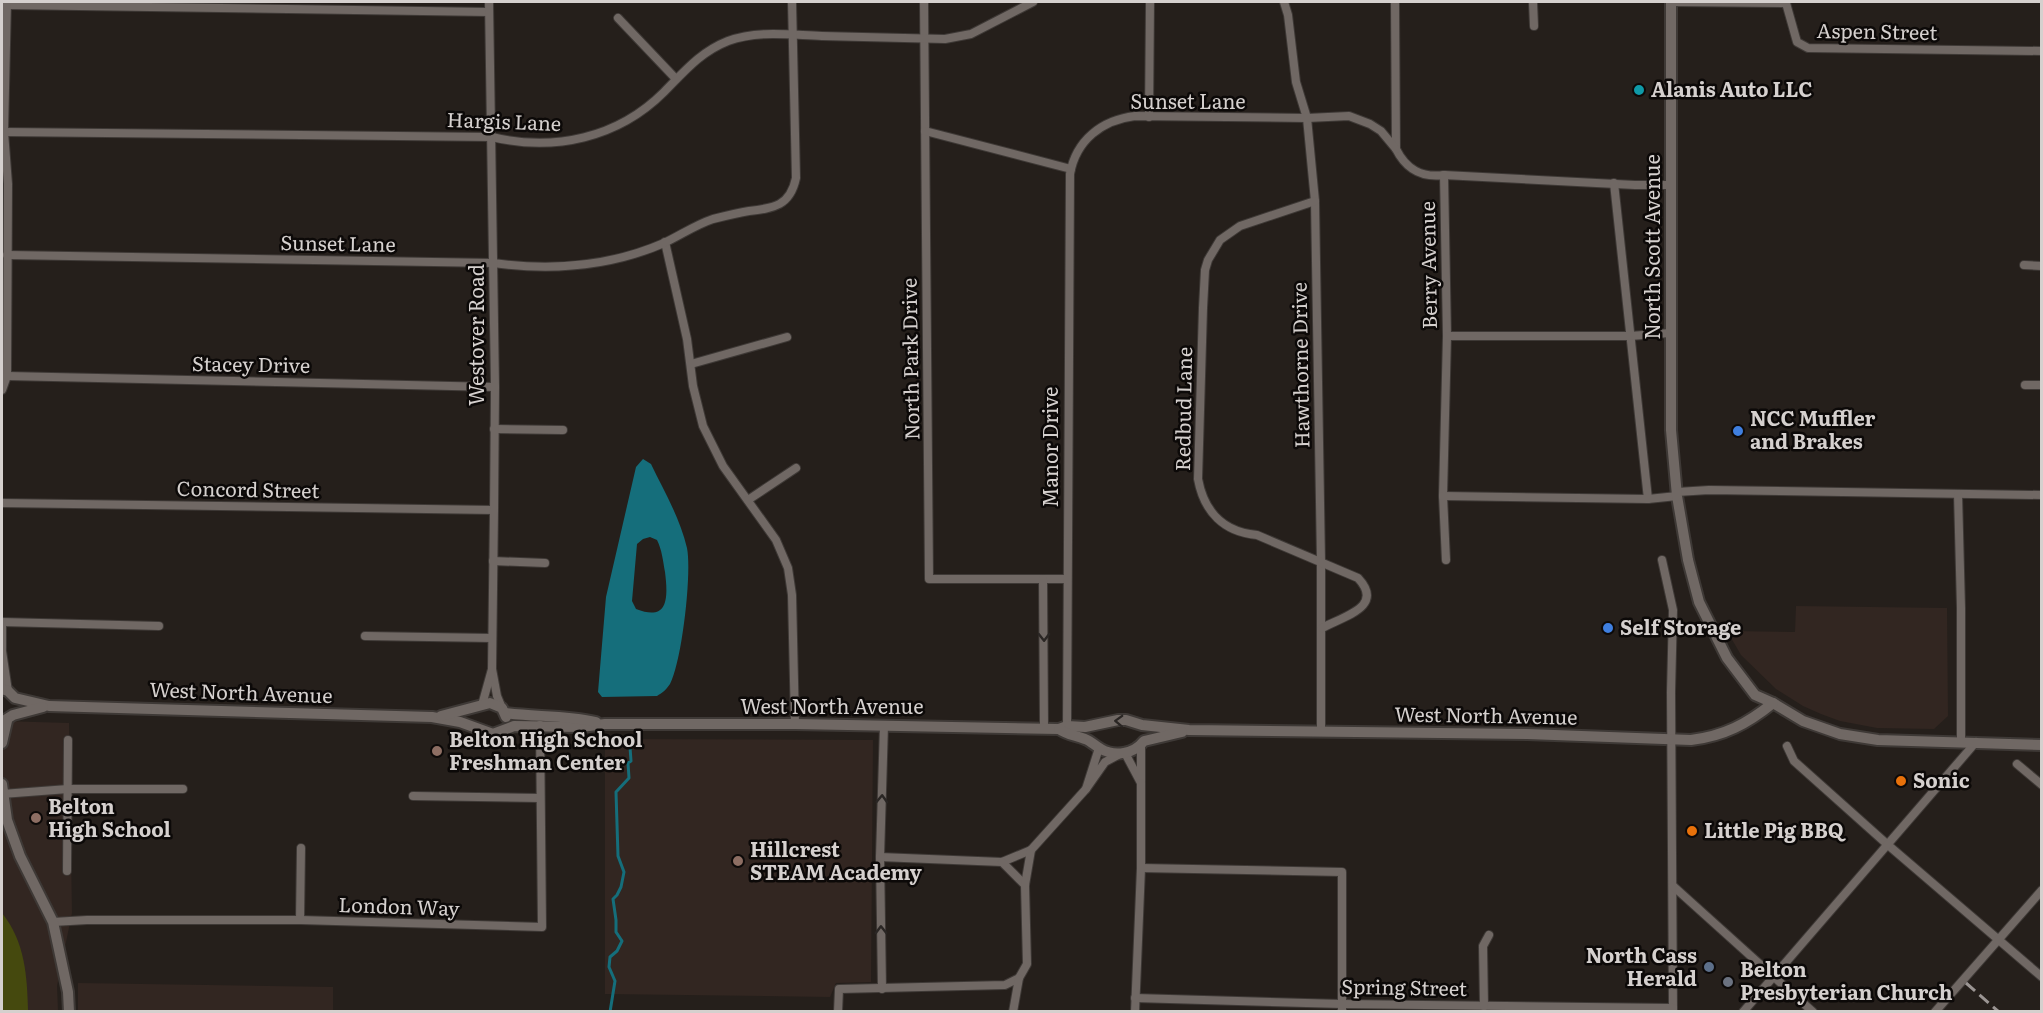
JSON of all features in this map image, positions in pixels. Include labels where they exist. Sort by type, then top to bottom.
[{"type":"main road","name":"North Scott Avenue","points":[[1671,2],[1671,430],[1677,494],[1691,574],[1706,619],[1727,658],[1755,695],[1803,721],[1840,734],[1878,740],[2042,744]]},
{"type":"main road","name":"West North Avenue","points":[[8,692],[49,706],[432,717],[460,722],[493,734],[514,726],[540,725],[580,727],[605,724],[795,724],[1044,728],[1085,727],[1109,720],[1126,720],[1142,725],[1189,730],[1527,734],[1690,740],[1726,733],[1753,719],[1773,703]]},
{"type":"main road","points":[[2,743],[7,719],[17,707],[8,692]]},
{"type":"main road","name":"West North Avenue","points":[[432,717],[490,703],[504,710],[540,717],[579,718],[605,724]]},
{"type":"main road","points":[[479,729],[476,714],[482,705]]},
{"type":"main road","name":"West North Avenue","points":[[7,719],[49,706]]},
{"type":"main road","points":[[501,730],[506,722],[504,710]]},
{"type":"main road","points":[[1097,725],[1093,735],[1097,746]]},
{"type":"main road","points":[[1142,725],[1144,731],[1142,744]]},
{"type":"main road","name":"West North Avenue","points":[[1063,727],[1066,734],[1122,753],[1142,744],[1189,730]]},
{"type":"main road","points":[[2,789],[7,820],[20,856],[53,922],[69,992],[69,1011]]},
{"type":"street","name":"Westover Road","points":[[482,705],[492,669],[494,510],[495,387],[489,2]]},
{"type":"street","name":"Sunset Lane","points":[[7,255],[493,262],[543,268],[587,265],[636,254],[693,227],[726,215],[777,206],[790,194],[796,178],[792,2]]},
{"type":"street","name":"North Park Drive","points":[[924,2],[929,579],[1067,579]]},
{"type":"street","name":"Hargis Lane","points":[[4,132],[492,137],[526,143],[563,142],[599,134],[641,112],[664,93],[697,59],[727,42],[760,34],[945,39],[971,34],[1033,2]]},
{"type":"street","points":[[1149,117],[1150,2]]},
{"type":"street","name":"Hawthorne Drive","points":[[1284,2],[1288,15],[1296,82],[1306,118],[1315,201],[1322,628],[1321,731]]},
{"type":"street","points":[[1395,2],[1396,149]]},
{"type":"street","points":[[1533,2],[1534,26]]},
{"type":"street","name":"Aspen Street","points":[[1671,2],[1786,2],[1797,42],[1808,48],[2042,51]]},
{"type":"street","points":[[2,390],[7,376],[4,132],[7,3],[489,12]]},
{"type":"street","points":[[618,18],[676,79]]},
{"type":"street","name":"Sunset Lane","points":[[1071,169],[1084,141],[1100,127],[1123,117],[1306,118],[1337,115],[1360,119],[1381,131],[1396,149]]},
{"type":"street","points":[[925,131],[1071,169]]},
{"type":"street","name":"Berry Avenue","points":[[1396,149],[1401,160],[1415,172],[1434,177],[1443,175],[1447,336],[1443,496],[1446,560]]},
{"type":"street","name":"Manor Drive","points":[[1063,727],[1067,579],[1071,169]]},
{"type":"street","points":[[1443,175],[1672,185]]},
{"type":"street","points":[[1614,183],[1648,499]]},
{"type":"street","name":"Redbud Lane","points":[[1315,201],[1240,226],[1220,240],[1208,260],[1205,270],[1203,308],[1198,479],[1200,491],[1209,510],[1226,526],[1246,534],[1257,535],[1321,562],[1358,578],[1366,586],[1368,596],[1364,607],[1322,628]]},
{"type":"street","points":[[665,242],[703,426],[723,466],[776,540],[788,568],[792,595],[795,724]]},
{"type":"street","points":[[2024,265],[2042,266]]},
{"type":"street","points":[[1447,336],[1630,336],[1670,333]]},
{"type":"street","points":[[691,364],[788,337]]},
{"type":"street","name":"Stacey Drive","points":[[7,376],[495,387]]},
{"type":"street","points":[[2025,385],[2042,385]]},
{"type":"street","points":[[494,429],[563,430]]},
{"type":"street","points":[[748,500],[796,468]]},
{"type":"street","points":[[1443,496],[1648,499],[1709,490],[2042,495]]},
{"type":"street","points":[[1958,494],[1961,742]]},
{"type":"street","name":"Concord Street","points":[[2,503],[494,510]]},
{"type":"street","points":[[1662,560],[1673,610],[1671,739],[1673,1010]]},
{"type":"street","points":[[493,561],[544,563]]},
{"type":"street","points":[[1043,579],[1044,728]]},
{"type":"street","points":[[8,692],[2,651],[2,622],[159,626]]},
{"type":"street","points":[[365,636],[492,638]]},
{"type":"street","name":"Westover Road","points":[[492,669],[497,696],[504,710]]},
{"type":"street","name":"London Way","points":[[53,922],[300,920],[542,927],[540,725]]},
{"type":"street","points":[[882,989],[880,857],[884,725]]},
{"type":"street","points":[[66,871],[68,740]]},
{"type":"street","points":[[1743,1011],[1976,742]]},
{"type":"street","points":[[1136,1011],[1142,744]]},
{"type":"street","points":[[1086,789],[1097,746]]},
{"type":"street","points":[[1787,746],[1794,761],[2042,977]]},
{"type":"street","points":[[880,857],[1002,862],[1031,850],[1086,789],[1105,762],[1122,753],[1141,783]]},
{"type":"street","points":[[2017,764],[2042,785]]},
{"type":"street","points":[[2,789],[183,789]]},
{"type":"street","points":[[413,796],[540,798]]},
{"type":"street","points":[[300,920],[301,848]]},
{"type":"street","points":[[1013,1011],[1019,978],[1027,964],[1025,885],[1031,850]]},
{"type":"street","points":[[1002,862],[1025,885]]},
{"type":"street","points":[[1141,868],[1342,872],[1342,1008]]},
{"type":"street","points":[[1673,886],[1813,1011]]},
{"type":"street","points":[[1935,1011],[2042,890]]},
{"type":"street","points":[[1484,1006],[1483,946],[1489,935]]},
{"type":"street","points":[[838,1011],[839,989],[1005,985],[1019,978]]},
{"type":"street","name":"Spring Street","points":[[1135,998],[1342,1008],[1484,1006],[1673,1010]]},
{"type":"shaded area","points":[[1796,606],[1947,608],[1948,716],[1934,729],[1877,728],[1840,721],[1821,714],[1776,689],[1741,655],[1727,631],[1795,632]]},
{"type":"shaded area","name":"Belton High School","points":[[2,721],[69,723],[72,913],[57,986],[58,1011],[2,1012]]},
{"type":"shaded area","name":"Hillcrest STEAM Academy","points":[[605,739],[873,740],[871,982],[836,983],[830,997],[605,994]]},
{"type":"shaded area","points":[[78,983],[333,987],[333,1011],[78,1011]]},
{"type":"green space","points":[[2,913],[16,935],[20,947],[27,985],[28,1011],[2,1011]]},
{"type":"water","points":[[643,459],[651,464],[676,515],[687,548],[687,596],[682,637],[670,684],[657,696],[602,697],[598,692],[606,597],[636,467]],"holes":[[[650,537],[657,540],[665,572],[666,598],[660,610],[647,612],[636,609],[632,601],[637,544]]]},
{"type":"waterway","points":[[610,1012],[615,981],[609,967],[610,957],[617,951],[622,941],[616,932],[613,899],[621,887],[624,872],[618,856],[616,792],[629,778],[630,747]]},
{"type":"railway","points":[[1966,983],[1999,1012]]},
{"type":"place","name":"Alanis Auto LLC","points":[[1639,90]]},
{"type":"place","name":"NCC Muffler and Brakes","points":[[1738,431]]},
{"type":"place","name":"Self Storage","points":[[1608,628]]},
{"type":"place","name":"Belton High School Freshman Center","points":[[437,751]]},
{"type":"place","name":"Sonic","points":[[1901,781]]},
{"type":"place","name":"Belton High School","points":[[36,818]]},
{"type":"place","name":"Little Pig BBQ","points":[[1692,831]]},
{"type":"place","name":"Hillcrest STEAM Academy","points":[[738,861]]},
{"type":"place","name":"North Cass Herald","points":[[1709,967]]},
{"type":"place","name":"Belton Presbyterian Church","points":[[1728,982]]}]
